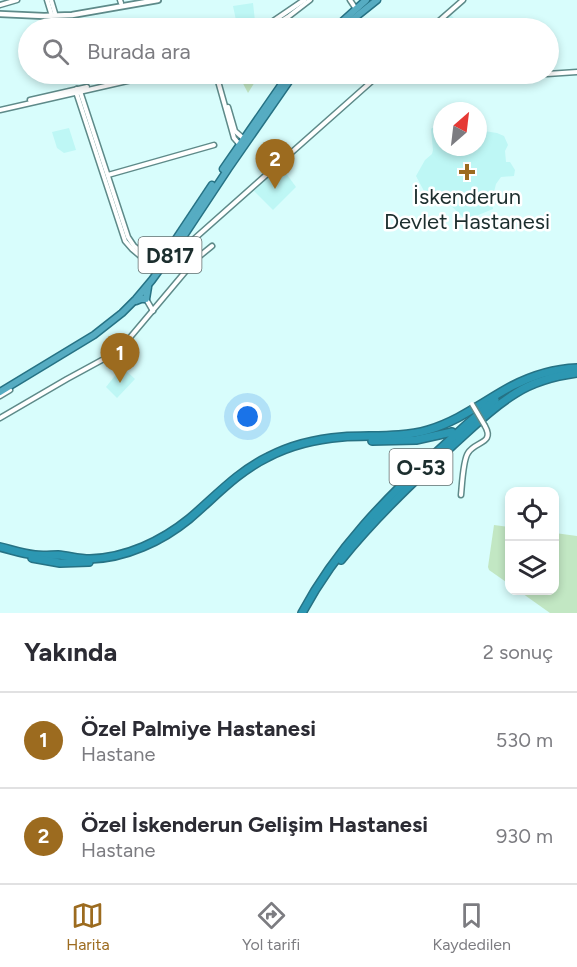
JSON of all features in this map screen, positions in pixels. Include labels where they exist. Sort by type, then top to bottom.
[{"type":"highway","points":[[346,18],[369,0]]},
{"type":"highway","points":[[348,18],[369,0]]},
{"type":"highway","points":[[355,18],[379,0]]},
{"type":"highway","points":[[358,18],[379,0]]},
{"type":"highway","name":"D817","points":[[0,392],[94,335],[133,302],[166,260],[282,84]]},
{"type":"highway","name":"D817","points":[[0,392],[97,329],[146,283],[243,143],[288,84]]},
{"type":"highway","points":[[133,302],[147,299],[149,284]]},
{"type":"highway","points":[[0,549],[36,555],[89,559],[131,551],[180,526],[242,473],[278,452],[303,443],[329,438],[400,435],[428,430],[455,420],[529,377],[560,369],[577,368]]},
{"type":"highway","name":"O-53","points":[[302,613],[338,557],[376,510],[478,415],[499,397],[530,379],[561,369],[577,368]]},
{"type":"highway","points":[[496,410],[548,381],[577,374]]},
{"type":"highway","name":"O-53","points":[[307,613],[342,559],[380,514],[482,419],[502,402],[532,384],[562,375],[577,374]]},
{"type":"highway","points":[[0,549],[36,560],[60,562],[91,562],[124,556],[169,537],[192,521],[243,476],[293,450],[330,442],[416,440],[452,432]]},
{"type":"main road","points":[[0,13],[72,12],[140,0]]},
{"type":"main road","points":[[0,13],[72,15],[158,0]]},
{"type":"street","points":[[0,4],[3,0]]},
{"type":"street","points":[[0,4],[17,0]]},
{"type":"street","points":[[49,0],[53,13]]},
{"type":"street","points":[[278,18],[304,0]]},
{"type":"street","points":[[286,18],[310,0]]},
{"type":"street","points":[[352,0],[357,8]]},
{"type":"street","points":[[442,18],[463,0]]},
{"type":"street","points":[[559,73],[577,72]]},
{"type":"street","points":[[0,109],[106,84]]},
{"type":"street","points":[[78,91],[111,84]]},
{"type":"street","points":[[220,84],[235,131],[243,143]]},
{"type":"street","points":[[166,260],[176,255],[369,84]]},
{"type":"street","points":[[78,91],[130,241],[158,268]]},
{"type":"street","points":[[106,176],[214,145]]},
{"type":"street","points":[[0,418],[122,347],[196,259],[212,246]]},
{"type":"street","points":[[147,299],[153,311]]},
{"type":"street","points":[[461,495],[466,454],[471,448],[485,441],[488,432],[472,404]]},
{"type":"shaded area","points":[[253,3],[255,18],[236,18],[233,6]]},
{"type":"shaded area","points":[[69,128],[76,150],[64,153],[57,148],[52,132]]},
{"type":"shaded area","name":"İskenderun Devlet Hastanesi","points":[[433,128],[433,150],[431,129]]},
{"type":"shaded area","name":"İskenderun Devlet Hastanesi","points":[[487,131],[497,133],[504,136],[508,145],[505,151],[506,162],[510,162],[515,170],[514,176],[501,177],[496,184],[492,200],[493,209],[466,220],[446,201],[424,191],[416,176],[425,160],[433,150],[433,156],[487,156]]},
{"type":"shaded area","points":[[280,165],[296,187],[273,210],[254,191]]},
{"type":"shaded area","points":[[122,367],[135,379],[117,398],[106,387]]},
{"type":"green space","points":[[243,84],[254,84],[248,93]]},
{"type":"green space","points":[[494,525],[505,526],[505,581],[488,567]]},
{"type":"green space","points":[[559,534],[577,536],[577,613],[550,613],[525,595],[559,595]]},
{"type":"place","name":"İskenderun Devlet Hastanesi","points":[[467,172]]},
{"type":"place","name":"Özel İskenderun Gelişim Hastanesi","points":[[275,189]]},
{"type":"place","name":"Özel Palmiye Hastanesi","points":[[120,383]]}]
